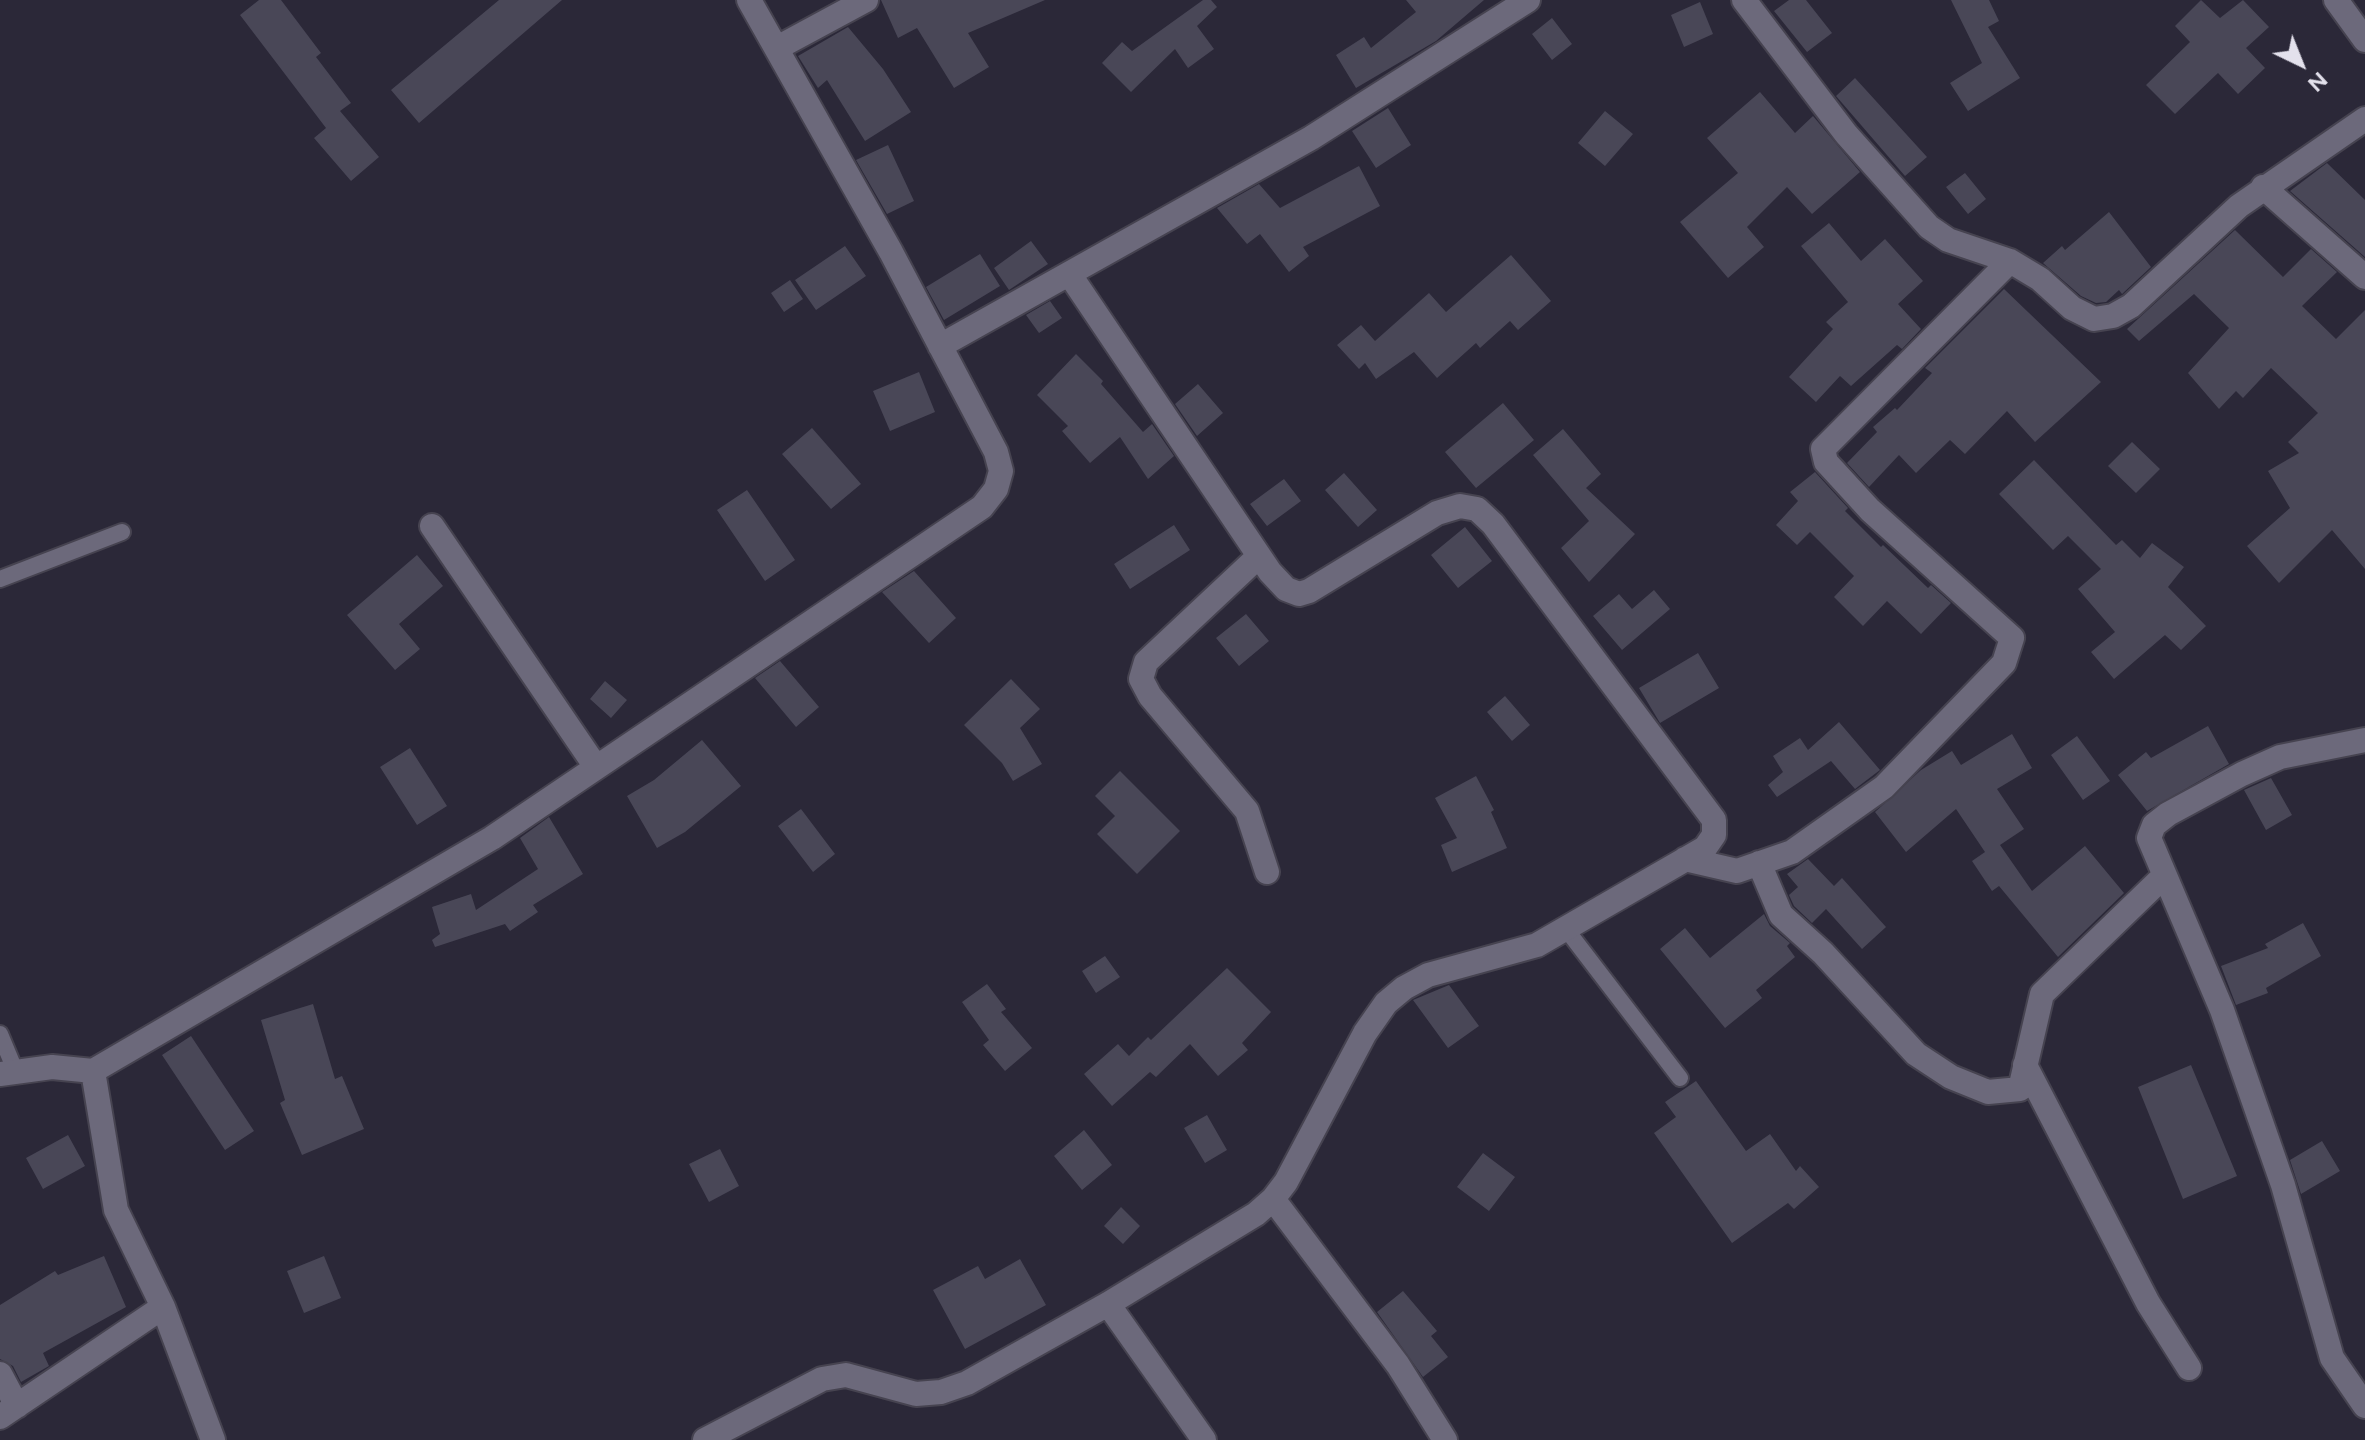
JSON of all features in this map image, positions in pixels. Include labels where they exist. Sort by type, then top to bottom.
[{"type":"street","points":[[8,1072],[52,1067],[93,1071],[492,838],[982,507],[996,489],[1001,471],[996,452],[749,0]]},
{"type":"street","points":[[777,48],[866,0]]},
{"type":"street","points":[[940,346],[1311,138],[1528,0]]},
{"type":"street","points":[[1744,0],[1846,134],[1929,227],[1948,240],[2010,261],[2040,279],[2072,308],[2094,319],[2113,316],[2131,306],[2263,187],[2365,119]]},
{"type":"street","points":[[2336,0],[2365,40]]},
{"type":"street","points":[[2263,187],[2365,277]]},
{"type":"street","points":[[1685,859],[1737,871],[1792,852],[1884,787],[2004,663],[2012,638],[1870,510],[1826,462],[1823,449],[2010,261]]},
{"type":"street","points":[[705,1440],[822,1379],[846,1375],[916,1394],[941,1392],[967,1383],[1108,1304],[1256,1214],[1273,1199],[1286,1182],[1365,1033],[1386,1003],[1404,988],[1428,975],[1517,953],[1566,929],[1705,848],[1714,835],[1714,820],[1493,524],[1477,509],[1460,506],[1437,513],[1309,591],[1299,594],[1286,589],[1259,556],[1070,275]]},
{"type":"street","points":[[432,526],[596,767]]},
{"type":"street","points":[[1259,556],[1146,662],[1141,679],[1150,696],[1247,811],[1267,872]]},
{"type":"street","points":[[2365,740],[2280,757],[2168,814],[2154,825],[2149,838],[2222,1010],[2283,1185],[2332,1358],[2365,1406]]},
{"type":"street","points":[[1759,863],[1781,915],[1823,953],[1916,1054],[1951,1077],[1988,1092],[2020,1089],[2042,994],[2164,876]]},
{"type":"street","points":[[2025,1065],[2148,1303],[2189,1368]]},
{"type":"street","points":[[93,1071],[116,1210],[163,1307],[213,1440]]},
{"type":"street","points":[[1273,1199],[1398,1365],[1445,1440]]},
{"type":"street","points":[[1108,1304],[1204,1440]]},
{"type":"street","points":[[0,1374],[8,1412],[163,1307]]},
{"type":"lane","points":[[0,579],[122,532]]},
{"type":"lane","points":[[1566,929],[1680,1078]]},
{"type":"lane","points":[[0,1034],[8,1072]]},
{"type":"building","points":[[259,0],[281,0],[321,53],[316,57],[351,103],[340,111],[379,157],[351,181],[314,138],[326,128],[240,15]]},
{"type":"building","points":[[499,0],[562,0],[419,123],[391,90]]},
{"type":"building","points":[[881,0],[1045,0],[968,33],[989,67],[954,88],[917,28],[898,38]]},
{"type":"building","points":[[1203,0],[1211,0],[1217,7],[1197,26],[1214,49],[1188,68],[1175,49],[1131,92],[1102,63],[1122,42],[1132,51]]},
{"type":"building","points":[[1406,0],[1484,0],[1436,41],[1356,88],[1336,55],[1364,37],[1371,48],[1416,12]]},
{"type":"building","points":[[1789,0],[1806,0],[1832,33],[1807,52],[1774,11]]},
{"type":"building","points":[[1951,0],[1989,0],[1999,21],[1988,27],[2020,78],[1968,111],[1950,83],[1982,63]]},
{"type":"building","points":[[2201,0],[2220,18],[2243,0],[2269,27],[2246,48],[2265,68],[2238,94],[2218,73],[2175,114],[2146,85],[2190,42],[2175,26]]},
{"type":"building","points":[[1700,2],[1713,34],[1684,47],[1671,15]]},
{"type":"building","points":[[1552,18],[1572,44],[1552,60],[1532,34]]},
{"type":"building","points":[[848,27],[883,69],[911,112],[865,141],[827,80],[818,88],[798,56]]},
{"type":"building","points":[[1855,78],[1927,157],[1905,176],[1836,96]]},
{"type":"building","points":[[1760,92],[1795,133],[1813,116],[1860,172],[1812,214],[1787,187],[1747,227],[1764,247],[1728,278],[1680,222],[1738,173],[1707,138]]},
{"type":"building","points":[[1388,108],[1411,145],[1376,168],[1352,131]]},
{"type":"building","points":[[1605,111],[1633,134],[1605,166],[1578,143]]},
{"type":"building","points":[[888,145],[914,201],[887,214],[856,160]]},
{"type":"building","points":[[2327,163],[2365,200],[2365,257],[2290,191]]},
{"type":"building","points":[[1359,166],[1380,206],[1303,247],[1309,256],[1289,272],[1260,234],[1247,244],[1217,208],[1259,184],[1280,208]]},
{"type":"building","points":[[1965,173],[1986,199],[1968,214],[1946,187]]},
{"type":"building","points":[[2109,212],[2151,267],[2122,294],[2119,290],[2106,302],[2096,303],[2081,296],[2043,263],[2062,246],[2065,250]]},
{"type":"building","points":[[1829,223],[1861,261],[1885,239],[1923,281],[1898,304],[1921,329],[1902,349],[1897,345],[1851,386],[1840,376],[1816,402],[1789,377],[1833,329],[1826,322],[1848,302],[1801,246]]},
{"type":"building","points":[[2235,230],[2283,277],[2311,249],[2337,272],[2302,306],[2336,339],[2365,310],[2365,569],[2332,530],[2279,583],[2247,546],[2290,508],[2268,471],[2299,453],[2288,442],[2318,413],[2271,368],[2243,398],[2236,391],[2219,409],[2188,373],[2229,328],[2194,294],[2139,341],[2127,329]]},
{"type":"building","points":[[1031,241],[1048,264],[1009,290],[994,268]]},
{"type":"building","points":[[845,246],[866,276],[816,310],[795,280]]},
{"type":"building","points":[[980,254],[1000,286],[944,320],[926,287]]},
{"type":"building","points":[[1511,255],[1551,301],[1518,330],[1510,321],[1480,348],[1476,343],[1437,378],[1414,352],[1376,379],[1365,363],[1359,369],[1337,345],[1361,325],[1375,341],[1429,293],[1446,312]]},
{"type":"building","points":[[790,280],[803,299],[784,312],[771,293]]},
{"type":"building","points":[[2004,289],[2101,382],[2035,442],[2007,411],[1965,454],[1950,440],[1916,473],[1899,455],[1869,487],[1847,463],[1877,432],[1873,427],[1895,408],[1897,410],[1932,373],[1925,368]]},
{"type":"building","points":[[1050,301],[1062,318],[1039,333],[1026,315]]},
{"type":"building","points":[[1076,354],[1103,381],[1101,384],[1143,432],[1152,424],[1174,456],[1148,479],[1120,437],[1090,463],[1062,431],[1068,426],[1037,395]]},
{"type":"building","points":[[919,372],[935,412],[890,431],[873,391]]},
{"type":"building","points":[[1198,384],[1223,413],[1197,436],[1175,404]]},
{"type":"building","points":[[1503,403],[1534,440],[1476,488],[1445,452]]},
{"type":"building","points":[[812,428],[861,484],[831,509],[782,454]]},
{"type":"building","points":[[1563,429],[1601,474],[1586,488],[1635,534],[1589,582],[1561,548],[1589,521],[1533,455]]},
{"type":"building","points":[[2132,442],[2160,469],[2136,493],[2108,466]]},
{"type":"building","points":[[2034,460],[2116,545],[2122,540],[2140,558],[2152,543],[2184,567],[2168,587],[2206,626],[2181,650],[2165,635],[2114,679],[2091,652],[2115,632],[2078,589],[2101,569],[2068,536],[2053,550],[1999,494]]},
{"type":"building","points":[[1815,472],[1848,508],[1845,511],[1881,547],[1883,545],[1928,588],[1931,585],[1951,603],[1921,634],[1887,601],[1863,626],[1834,597],[1854,576],[1810,532],[1797,545],[1776,525],[1798,501],[1790,492]]},
{"type":"building","points":[[1344,473],[1377,510],[1358,527],[1325,490]]},
{"type":"building","points":[[1284,479],[1301,501],[1267,526],[1250,504]]},
{"type":"building","points":[[747,490],[795,560],[765,581],[717,510]]},
{"type":"building","points":[[1174,525],[1190,550],[1130,589],[1114,564]]},
{"type":"building","points":[[1465,527],[1492,561],[1458,588],[1431,555]]},
{"type":"building","points":[[417,555],[443,586],[399,624],[420,649],[395,670],[347,615]]},
{"type":"building","points":[[914,571],[956,618],[929,643],[882,592]]},
{"type":"building","points":[[1654,590],[1670,609],[1622,650],[1593,616],[1619,594],[1632,609]]},
{"type":"building","points":[[1246,614],[1269,641],[1239,666],[1216,638]]},
{"type":"building","points":[[1698,653],[1719,688],[1660,723],[1639,688]]},
{"type":"building","points":[[780,661],[819,707],[796,727],[755,678]]},
{"type":"building","points":[[1011,679],[1040,709],[1020,728],[1042,764],[1013,781],[1002,763],[964,725]]},
{"type":"building","points":[[605,681],[627,700],[611,718],[590,699]]},
{"type":"building","points":[[1505,696],[1530,725],[1512,741],[1487,712]]},
{"type":"building","points":[[1839,722],[1880,770],[1855,789],[1831,761],[1777,797],[1768,785],[1783,772],[1773,756],[1800,738],[1808,750]]},
{"type":"building","points":[[2208,726],[2229,764],[2147,811],[2118,775],[2146,752],[2151,758]]},
{"type":"building","points":[[2012,734],[2032,768],[1997,789],[2024,829],[2000,845],[2032,891],[2085,846],[2124,893],[2058,957],[1999,886],[1992,891],[1972,861],[1985,852],[1956,809],[1906,852],[1875,812],[1921,770],[1952,751],[1961,765]]},
{"type":"building","points":[[2077,736],[2110,781],[2083,800],[2051,755]]},
{"type":"building","points":[[702,740],[741,786],[685,832],[657,848],[627,796],[654,780]]},
{"type":"building","points":[[410,748],[447,806],[417,825],[380,767]]},
{"type":"building","points":[[1120,771],[1180,831],[1137,874],[1097,834],[1115,816],[1095,796]]},
{"type":"building","points":[[1476,776],[1494,810],[1491,812],[1507,848],[1452,872],[1441,845],[1457,838],[1435,798]]},
{"type":"building","points":[[2271,778],[2292,815],[2266,830],[2244,790]]},
{"type":"building","points":[[801,809],[835,854],[813,872],[778,826]]},
{"type":"building","points":[[549,817],[583,874],[533,905],[538,912],[510,931],[505,924],[435,947],[432,940],[440,934],[432,907],[471,894],[476,910],[538,869],[520,838]]},
{"type":"building","points":[[1808,859],[1834,886],[1842,878],[1886,927],[1862,949],[1826,909],[1812,923],[1794,906],[1789,895],[1798,887],[1787,874]]},
{"type":"building","points":[[1764,914],[1770,926],[1790,943],[1787,946],[1795,957],[1756,990],[1762,998],[1725,1028],[1660,949],[1685,928],[1710,958]]},
{"type":"building","points":[[2303,923],[2321,956],[2266,988],[2268,993],[2236,1005],[2221,966],[2268,948],[2265,944]]},
{"type":"building","points":[[1105,956],[1120,977],[1096,993],[1082,971]]},
{"type":"building","points":[[1227,968],[1271,1012],[1242,1043],[1248,1050],[1218,1076],[1190,1044],[1156,1077],[1150,1072],[1112,1106],[1084,1074],[1118,1044],[1129,1056],[1148,1037],[1151,1040]]},
{"type":"building","points":[[987,984],[1006,1009],[1001,1012],[1032,1048],[1005,1071],[983,1045],[989,1040],[962,1002]]},
{"type":"building","points":[[1449,985],[1479,1026],[1448,1048],[1413,1000]]},
{"type":"building","points":[[313,1004],[335,1079],[342,1076],[364,1129],[302,1155],[280,1103],[285,1100],[261,1020]]},
{"type":"building","points":[[191,1036],[254,1131],[225,1150],[162,1055]]},
{"type":"building","points":[[2191,1065],[2237,1176],[2183,1199],[2138,1087]]},
{"type":"building","points":[[1696,1081],[1746,1151],[1770,1134],[1796,1171],[1800,1166],[1819,1187],[1794,1209],[1788,1203],[1732,1243],[1654,1133],[1676,1117],[1665,1102]]},
{"type":"building","points":[[1207,1115],[1227,1150],[1205,1163],[1184,1128]]},
{"type":"building","points":[[1084,1130],[1112,1165],[1082,1190],[1054,1156]]},
{"type":"building","points":[[68,1135],[85,1166],[43,1189],[26,1158]]},
{"type":"building","points":[[2322,1141],[2340,1171],[2301,1194],[2290,1160]]},
{"type":"building","points":[[720,1149],[739,1186],[709,1202],[689,1164]]},
{"type":"building","points":[[1483,1153],[1515,1177],[1489,1211],[1457,1187]]},
{"type":"building","points":[[1121,1207],[1140,1226],[1123,1244],[1104,1226]]},
{"type":"building","points":[[104,1256],[126,1307],[43,1353],[49,1366],[21,1382],[13,1366],[0,1359],[0,1305],[55,1271],[58,1275]]},
{"type":"building","points":[[324,1256],[341,1298],[304,1313],[287,1271]]},
{"type":"building","points":[[1020,1259],[1046,1305],[965,1349],[933,1290],[978,1266],[985,1279]]},
{"type":"building","points":[[1403,1291],[1437,1331],[1431,1336],[1448,1357],[1423,1377],[1377,1312]]}]
